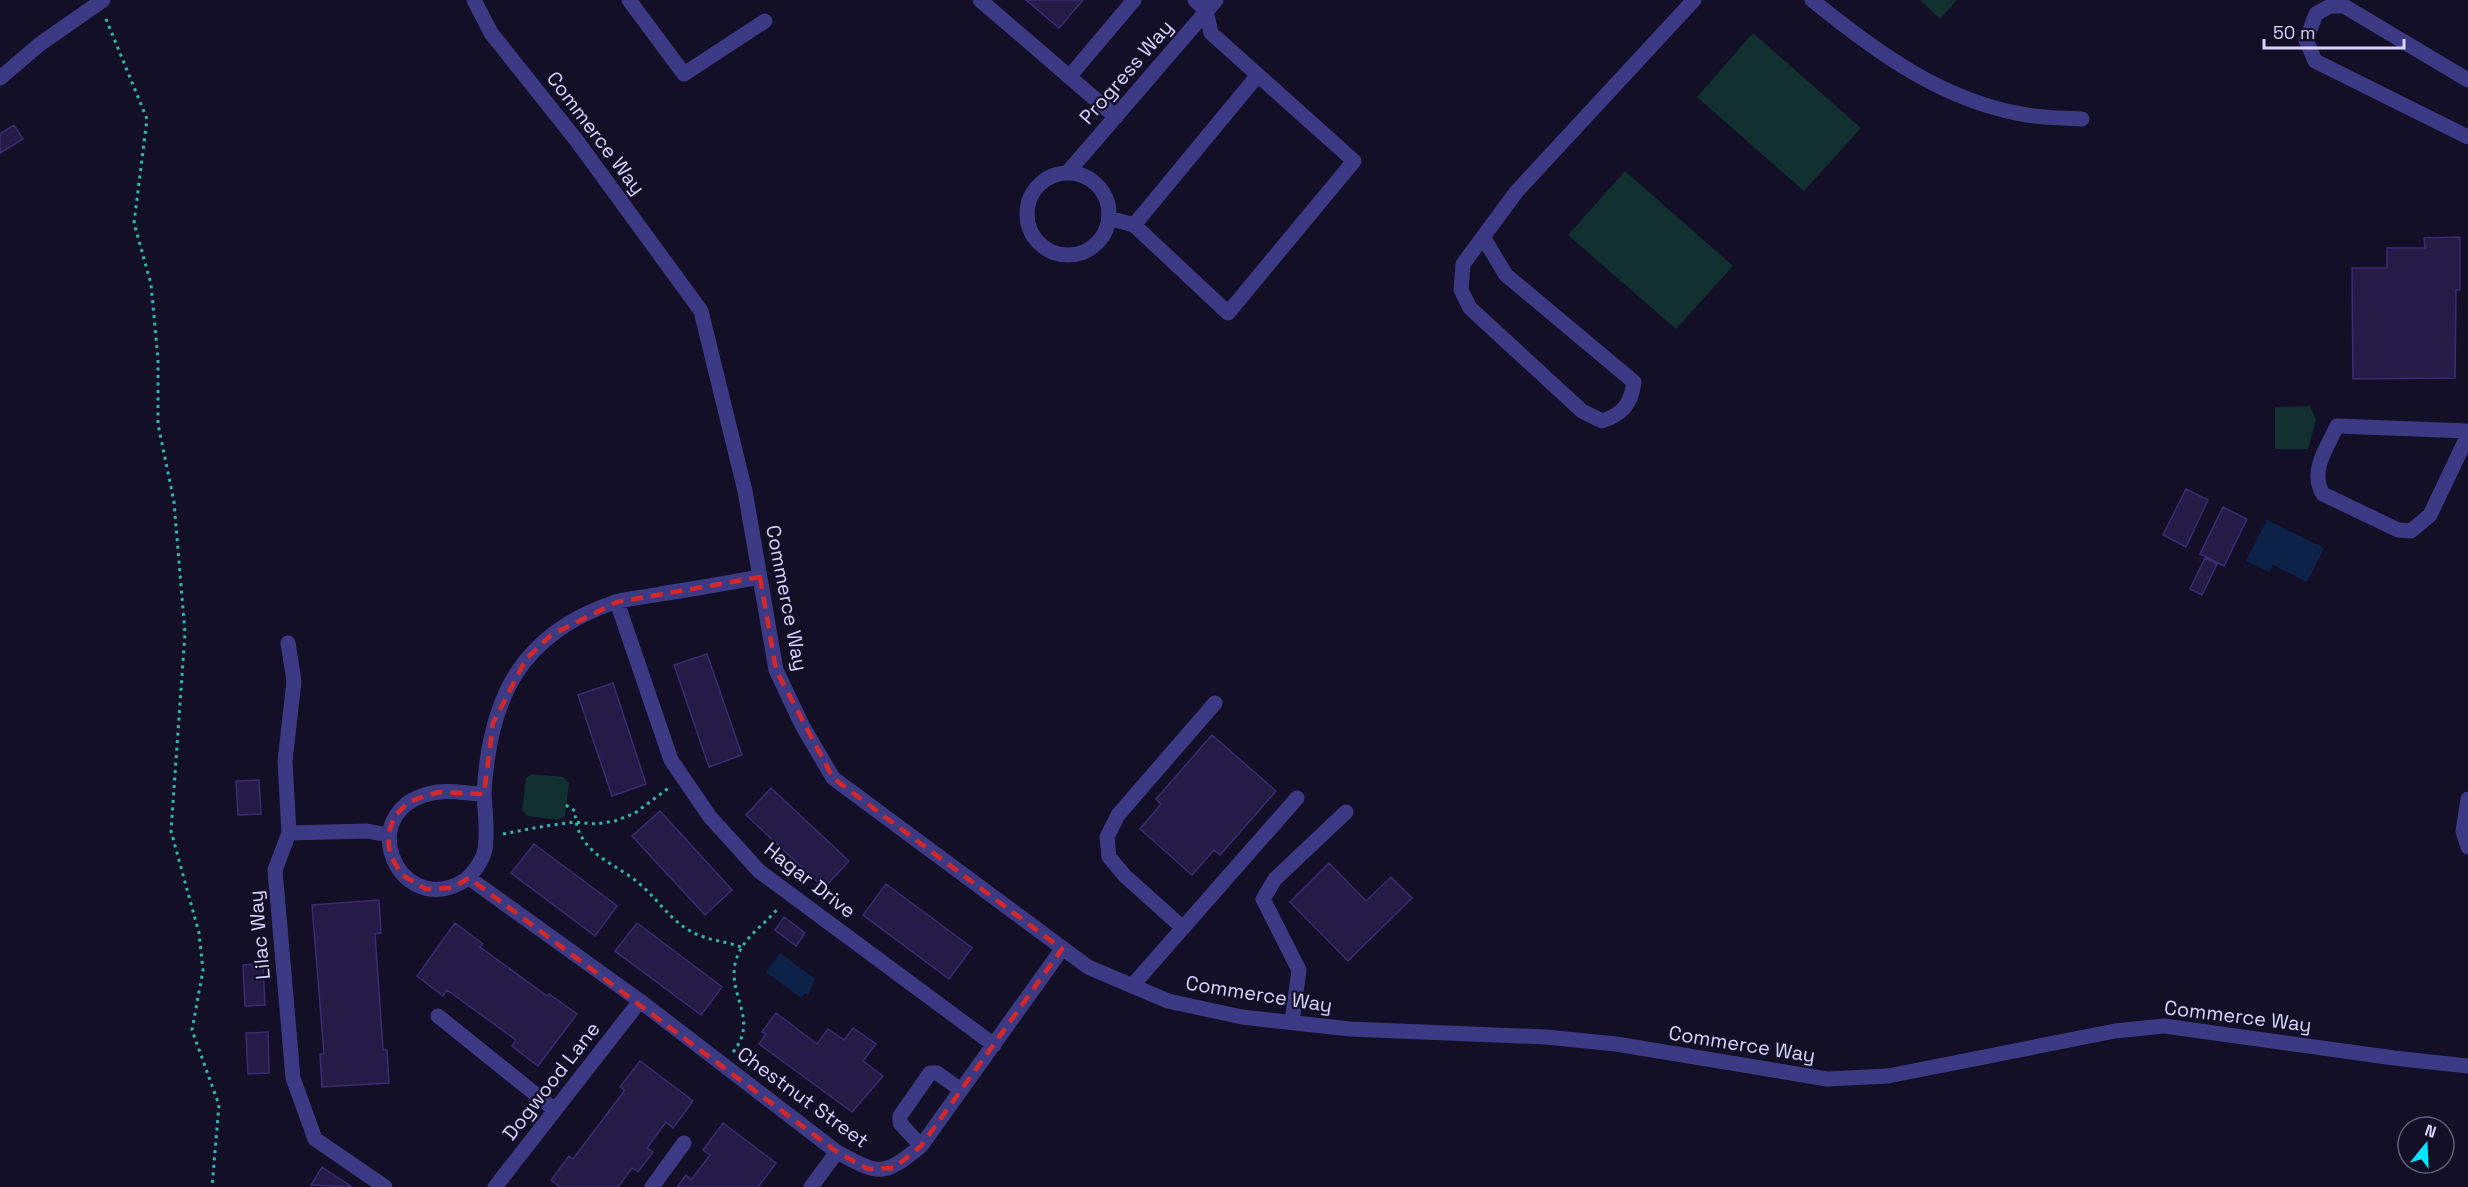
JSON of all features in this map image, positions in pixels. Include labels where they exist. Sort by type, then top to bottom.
[{"type":"street","name":"Commerce Way","points":[[474,0],[492,33],[578,141],[701,311],[745,491],[776,670],[802,725],[833,778],[1088,967],[1168,1001],[1242,1017],[1350,1029],[1546,1037],[1616,1044],[1827,1079],[1888,1076],[2115,1031],[2164,1026],[2468,1066]]},
{"type":"street","points":[[629,0],[684,74],[765,21]]},
{"type":"street","points":[[980,0],[1116,117]]},
{"type":"street","points":[[1069,77],[1134,0]]},
{"type":"street","points":[[1068,172],[1092,180],[1102,189],[1108,200],[1109,218],[1134,225],[1228,313],[1354,161],[1211,33],[1211,5],[1195,0]]},
{"type":"street","points":[[1483,237],[1506,275],[1634,382],[1632,401],[1618,416],[1602,421],[1582,411],[1470,308],[1461,290],[1463,264],[1517,191],[1694,0]]},
{"type":"street","points":[[1812,0],[1899,66],[1966,99],[2027,115],[2082,119]]},
{"type":"street","points":[[0,78],[40,44],[101,1]]},
{"type":"street","name":"Progress Way","points":[[1109,218],[1102,237],[1082,253],[1068,255],[1053,253],[1041,245],[1032,234],[1027,220],[1027,206],[1032,192],[1041,182],[1054,174],[1068,172],[1211,5]]},
{"type":"street","points":[[2468,80],[2344,6],[2330,6],[2316,14],[2306,40],[2315,61],[2468,137]]},
{"type":"street","points":[[1134,225],[1258,75]]},
{"type":"street","points":[[2337,426],[2468,433],[2430,516],[2411,531],[2398,530],[2323,494],[2316,483],[2316,470],[2337,426]]},
{"type":"street","points":[[484,794],[438,792],[408,802],[394,817],[388,835],[390,855],[402,875],[426,889],[452,888],[469,878],[485,852],[486,758],[493,723],[507,688],[526,659],[551,635],[585,614],[617,602],[760,577]]},
{"type":"street","name":"Hagar Drive","points":[[617,602],[671,760],[710,817],[759,871],[994,1045]]},
{"type":"street","name":"Lilac Way","points":[[288,643],[294,681],[285,761],[289,833],[274,870],[293,1078],[315,1139],[385,1187]]},
{"type":"street","points":[[1183,927],[1125,876],[1109,856],[1107,837],[1118,814],[1215,703]]},
{"type":"street","points":[[1132,986],[1297,798]]},
{"type":"street","points":[[2468,799],[2463,831],[2468,848]]},
{"type":"street","points":[[1293,1022],[1299,970],[1263,899],[1275,879],[1346,812]]},
{"type":"street","points":[[289,833],[367,831],[388,835]]},
{"type":"street","name":"Chestnut Street","points":[[469,878],[640,1001],[837,1152],[868,1169],[894,1168],[921,1146],[1062,949]]},
{"type":"street","name":"Dogwood Lane","points":[[495,1187],[640,1001]]},
{"type":"street","points":[[438,1016],[555,1110]]},
{"type":"street","points":[[921,1146],[900,1123],[900,1116],[930,1073],[937,1073],[961,1090]]},
{"type":"street","points":[[652,1187],[684,1143]]},
{"type":"street","points":[[811,1187],[837,1152]]},
{"type":"path","points":[[101,1],[147,118],[134,223],[151,284],[158,359],[158,424],[174,502],[185,633],[171,831],[199,933],[203,970],[192,1030],[219,1105],[212,1187]]},
{"type":"path","points":[[502,843],[503,833],[523,832],[575,822],[596,825],[635,813],[683,777]]},
{"type":"path","points":[[566,805],[574,811],[575,822],[594,852],[606,863],[639,883],[670,918],[701,936],[741,947]]},
{"type":"path","points":[[722,1065],[744,1035],[745,1023],[735,986],[735,962],[741,947],[759,927],[766,924],[790,893]]},
{"type":"highlighted area","points":[[760,577],[776,670],[833,778],[1062,949],[921,1146],[894,1168],[868,1169],[837,1152],[469,878],[452,888],[426,889],[402,875],[390,855],[388,835],[394,817],[408,802],[438,792],[484,794],[493,723],[526,659],[551,635],[617,602]]},
{"type":"green space","points":[[1920,0],[1957,0],[1940,19]]},
{"type":"green space","points":[[1753,33],[1861,128],[1804,191],[1697,97]]},
{"type":"green space","points":[[1625,171],[1733,266],[1676,329],[1568,235]]},
{"type":"green space","points":[[2310,406],[2316,420],[2308,449],[2275,449],[2275,407]]},
{"type":"green space","points":[[532,774],[563,777],[569,783],[565,816],[558,820],[527,816],[522,810],[526,778]]},
{"type":"water","points":[[2267,520],[2324,548],[2307,582],[2273,565],[2269,572],[2246,561]]},
{"type":"water","points":[[780,953],[815,979],[808,995],[805,993],[801,998],[766,972]]},
{"type":"building","points":[[1026,0],[1083,0],[1059,28]]},
{"type":"building","points":[[14,125],[23,139],[0,153],[0,134]]},
{"type":"building","points":[[2460,237],[2460,290],[2456,290],[2455,378],[2353,379],[2352,268],[2387,268],[2387,248],[2425,248],[2424,238]]},
{"type":"building","points":[[2186,489],[2208,500],[2186,547],[2163,535]]},
{"type":"building","points":[[2223,507],[2247,519],[2224,566],[2200,554]]},
{"type":"building","points":[[2205,558],[2217,564],[2202,595],[2190,589]]},
{"type":"building","points":[[707,654],[742,755],[709,767],[674,665]]},
{"type":"building","points":[[613,683],[646,784],[612,796],[578,695]]},
{"type":"building","points":[[1212,735],[1276,791],[1220,855],[1214,850],[1192,875],[1140,829],[1161,804],[1156,799]]},
{"type":"building","points":[[259,780],[261,814],[238,815],[236,781]]},
{"type":"building","points":[[771,788],[849,861],[824,888],[746,815]]},
{"type":"building","points":[[660,811],[732,890],[705,915],[632,836]]},
{"type":"building","points":[[534,844],[617,906],[595,936],[511,873]]},
{"type":"building","points":[[1329,863],[1366,901],[1391,877],[1412,898],[1348,961],[1290,902]]},
{"type":"building","points":[[886,884],[972,948],[949,979],[863,915]]},
{"type":"building","points":[[379,900],[381,933],[375,934],[383,1050],[387,1050],[389,1083],[322,1087],[320,1054],[324,1054],[312,905]]},
{"type":"building","points":[[784,917],[805,933],[796,946],[775,930]]},
{"type":"building","points":[[455,923],[483,944],[480,947],[547,996],[549,994],[577,1014],[538,1066],[512,1046],[516,1040],[447,990],[443,996],[417,976]]},
{"type":"building","points":[[637,923],[722,987],[701,1015],[615,951]]},
{"type":"building","points":[[263,964],[265,1005],[245,1006],[243,965]]},
{"type":"building","points":[[776,1013],[817,1044],[828,1029],[844,1040],[853,1028],[876,1044],[863,1061],[883,1076],[852,1112],[759,1044],[766,1034],[762,1032]]},
{"type":"building","points":[[268,1032],[269,1073],[248,1074],[246,1033]]},
{"type":"building","points":[[640,1061],[693,1101],[673,1128],[666,1122],[647,1148],[653,1152],[638,1172],[632,1168],[618,1187],[560,1187],[551,1180],[569,1156],[573,1159],[625,1090],[620,1087]]},
{"type":"building","points":[[723,1123],[776,1163],[758,1187],[677,1187],[686,1175],[691,1180],[710,1155],[703,1150]]},
{"type":"building","points":[[322,1167],[352,1187],[311,1185]]}]
